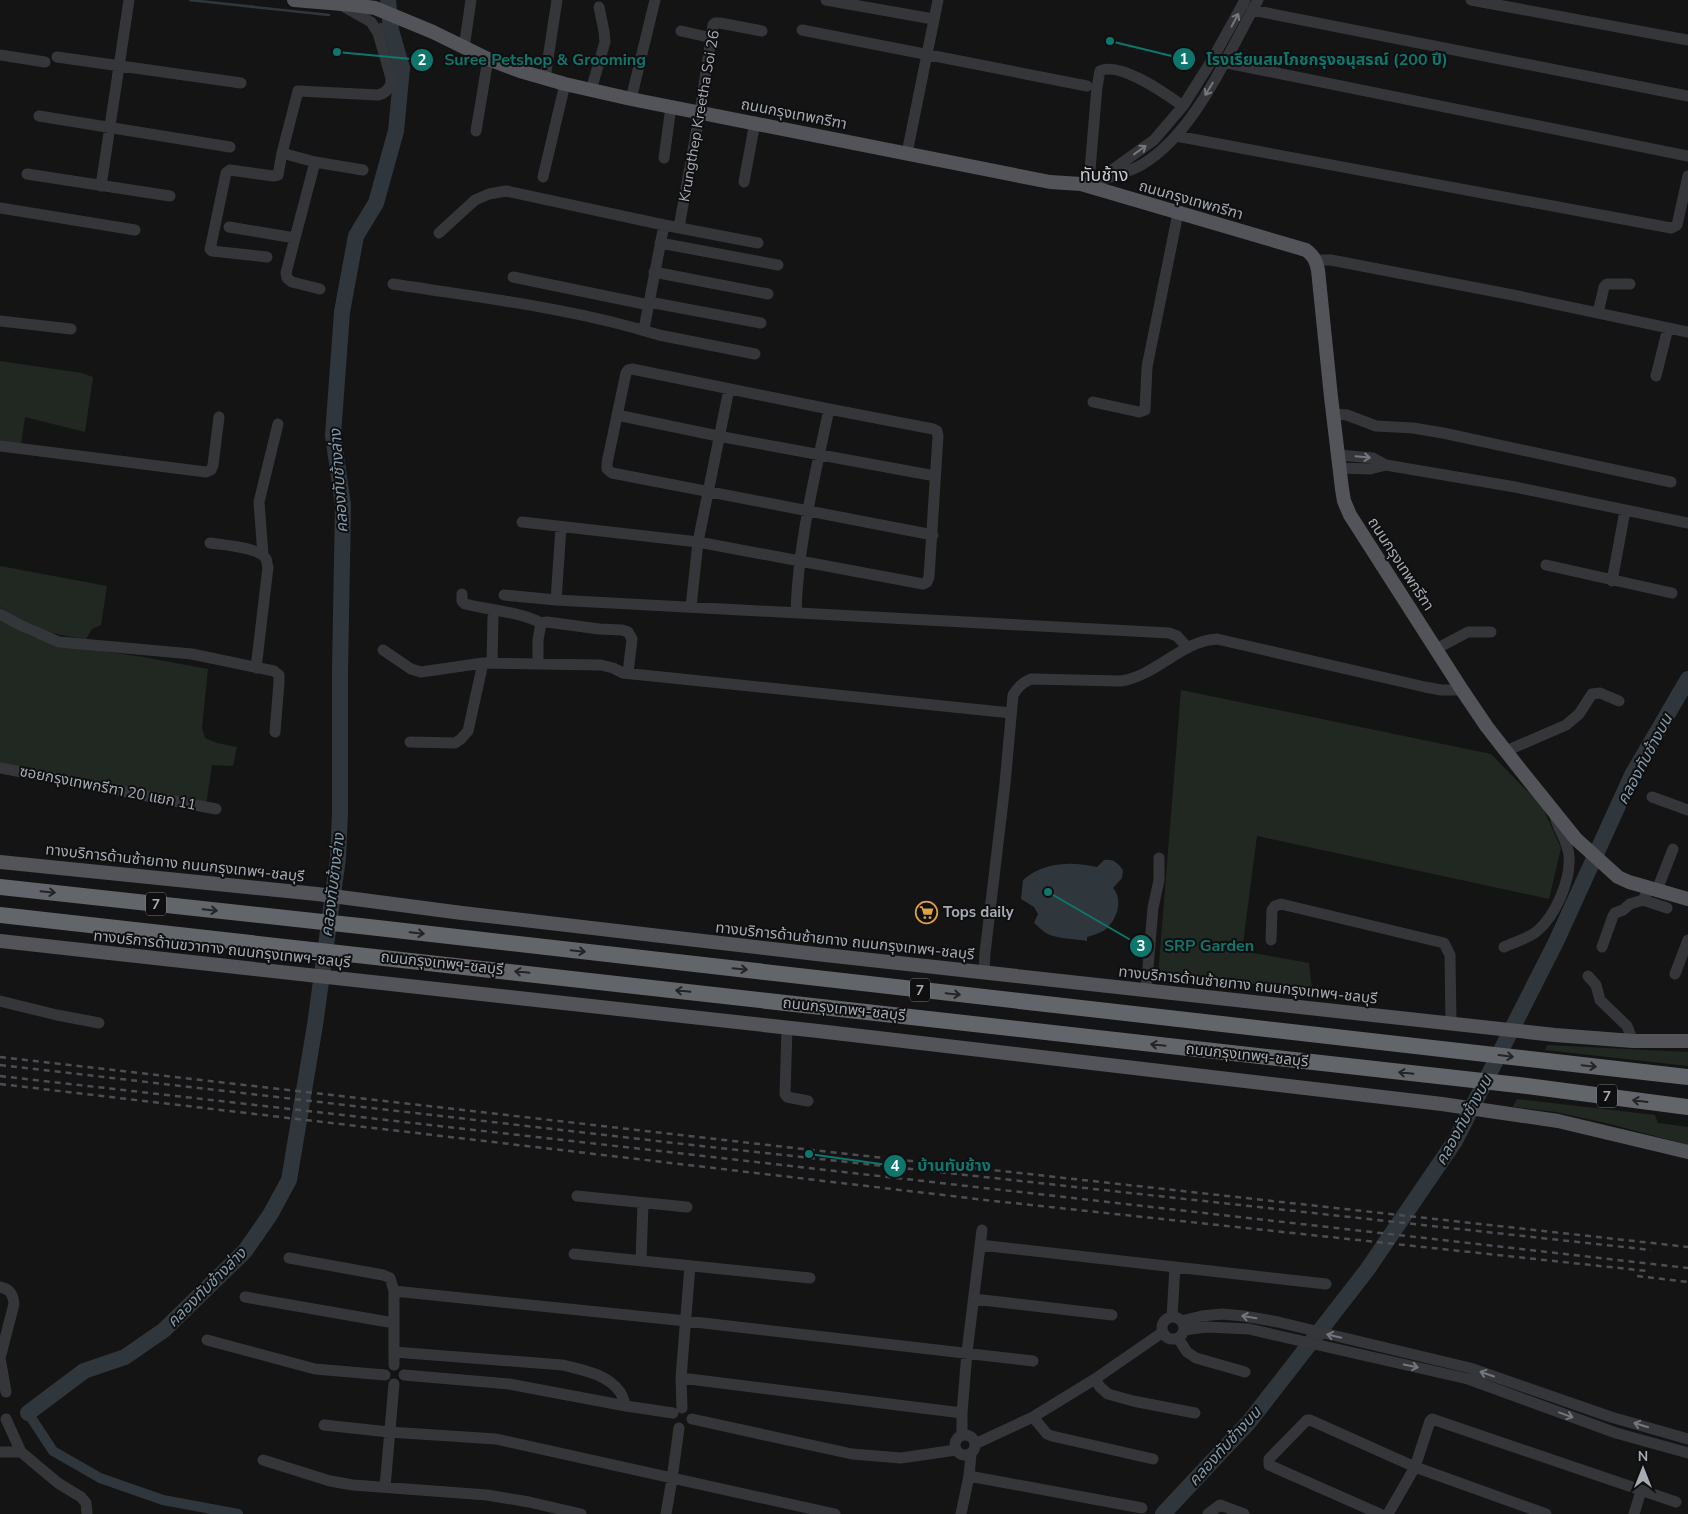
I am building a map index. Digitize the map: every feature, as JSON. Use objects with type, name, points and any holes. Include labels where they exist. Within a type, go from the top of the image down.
[{"type":"highway","name":"ถนนกรุงเทพฯ-ชลบุรี","points":[[0,887],[1688,1077]]},
{"type":"highway","name":"ถนนกรุงเทพฯ-ชลบุรี","points":[[0,915],[364,954],[1527,1086],[1688,1107]]},
{"type":"main road","name":"ถนนกรุงเทพกรีฑา","points":[[294,0],[375,8],[424,28],[488,59],[565,84],[631,99],[755,122],[1050,182],[1090,181],[1178,213],[1306,250],[1316,260],[1318,270],[1344,501],[1350,515],[1462,690],[1506,751],[1576,839],[1618,877],[1650,893],[1688,899]]},
{"type":"main road","name":"ทางบริการด้านซ้ายทาง ถนนกรุงเทพฯ-ชลบุรี","points":[[0,862],[317,894],[462,913],[1485,1028],[1633,1041],[1688,1041]]},
{"type":"main road","name":"ทางบริการด้านขวาทาง ถนนกรุงเทพฯ-ชลบุรี","points":[[0,941],[787,1028],[1442,1104],[1588,1127],[1688,1152]]},
{"type":"street","points":[[464,48],[471,0]]},
{"type":"street","points":[[545,78],[557,0]]},
{"type":"street","points":[[631,99],[655,0]]},
{"type":"street","points":[[826,0],[933,19]]},
{"type":"street","points":[[907,153],[938,0]]},
{"type":"street","points":[[1090,181],[1154,140],[1183,106],[1212,60],[1245,0]]},
{"type":"street","points":[[1471,0],[1688,40]]},
{"type":"street","points":[[101,186],[128,2]]},
{"type":"street","points":[[267,257],[212,250],[210,248],[226,173],[230,170],[273,176],[278,175],[298,91],[378,95],[384,93],[392,83],[378,33],[371,22],[339,4]]},
{"type":"street","points":[[1090,181],[1126,172],[1142,164],[1161,151],[1176,136],[1204,98],[1255,5],[1688,96]]},
{"type":"street","points":[[592,90],[605,42],[599,7]]},
{"type":"street","name":"Krungthep Kreetha Soi 26","points":[[679,227],[700,112],[713,25],[715,23],[762,31]]},
{"type":"street","points":[[802,30],[1087,86]]},
{"type":"street","points":[[681,31],[712,38]]},
{"type":"street","points":[[0,55],[46,62]]},
{"type":"street","points":[[57,57],[241,82]]},
{"type":"street","points":[[476,131],[488,59]]},
{"type":"street","points":[[1212,60],[1224,64],[1688,156]]},
{"type":"street","points":[[1090,181],[1097,87],[1100,71],[1106,69],[1116,70],[1146,82],[1183,106]]},
{"type":"street","points":[[543,177],[565,84]]},
{"type":"street","points":[[664,158],[671,107]]},
{"type":"street","points":[[39,116],[230,147]]},
{"type":"street","points":[[744,182],[755,122]]},
{"type":"street","points":[[1176,136],[1671,228],[1677,225],[1686,201],[1688,176]]},
{"type":"street","points":[[282,153],[315,162],[363,170]]},
{"type":"street","points":[[315,162],[286,273],[287,278],[292,282],[320,289]]},
{"type":"street","points":[[27,174],[170,196]]},
{"type":"street","points":[[439,233],[475,200],[489,194],[506,191],[758,243]]},
{"type":"street","points":[[0,208],[135,230]]},
{"type":"street","points":[[1093,402],[1139,412],[1145,410],[1147,366],[1178,213]]},
{"type":"street","points":[[644,329],[664,225]]},
{"type":"street","points":[[230,227],[295,238]]},
{"type":"street","points":[[660,243],[778,265]]},
{"type":"street","points":[[1316,260],[1331,260],[1688,332]]},
{"type":"street","points":[[654,272],[768,294]]},
{"type":"street","points":[[513,277],[649,304],[761,323]]},
{"type":"street","points":[[393,284],[532,306],[755,354]]},
{"type":"street","points":[[1598,313],[1604,288],[1607,284],[1630,284]]},
{"type":"street","points":[[0,321],[71,330]]},
{"type":"street","points":[[1656,376],[1668,328]]},
{"type":"street","points":[[522,522],[698,542],[922,584],[927,582],[930,577],[933,536],[938,436],[936,431],[628,370],[626,372],[607,463],[607,469],[612,473],[708,490],[933,536]]},
{"type":"street","points":[[691,607],[698,542],[728,389]]},
{"type":"street","points":[[796,612],[800,560],[808,510],[829,410]]},
{"type":"street","points":[[1333,414],[1347,415],[1376,426],[1413,428],[1443,433],[1671,482]]},
{"type":"street","points":[[617,415],[718,436],[935,476]]},
{"type":"street","points":[[0,446],[206,472],[211,470],[213,466],[219,417]]},
{"type":"street","points":[[256,668],[268,567],[263,555],[259,502],[278,424]]},
{"type":"street","points":[[1339,462],[1370,469],[1386,465],[1515,487],[1688,523]]},
{"type":"street","points":[[1612,580],[1625,511]]},
{"type":"street","points":[[556,600],[561,527]]},
{"type":"street","points":[[210,543],[248,549],[263,555]]},
{"type":"street","points":[[1546,565],[1672,593]]},
{"type":"street","points":[[462,594],[462,601],[465,604],[518,614],[533,618],[541,623],[547,622],[628,632],[632,639],[628,673]]},
{"type":"street","points":[[504,595],[556,600],[1169,633],[1177,636],[1188,648]]},
{"type":"street","points":[[0,614],[59,642],[192,654],[274,672],[279,675],[275,732]]},
{"type":"street","points":[[410,742],[456,743],[468,731],[488,663],[493,617]]},
{"type":"street","points":[[538,664],[538,640],[541,623]]},
{"type":"street","points":[[1436,649],[1468,632],[1490,632]]},
{"type":"street","points":[[984,972],[1013,695],[1018,687],[1031,679],[1121,681],[1132,679],[1188,648],[1209,640],[1218,639],[1425,687],[1441,690],[1462,690]]},
{"type":"street","points":[[383,650],[411,670],[421,672],[488,663],[601,666],[628,673],[1011,714]]},
{"type":"street","points":[[1506,751],[1566,725],[1579,714],[1592,694],[1600,693],[1619,702]]},
{"type":"street","name":"ซอยกรุงเทพกรีฑา 20 แยก 11","points":[[0,768],[216,809]]},
{"type":"street","points":[[1652,798],[1688,810]]},
{"type":"street","points":[[1504,947],[1536,932],[1548,919],[1564,887],[1568,874],[1569,855],[1567,846],[1556,824],[1554,812]]},
{"type":"street","points":[[1602,947],[1612,916],[1650,893],[1673,849]]},
{"type":"street","points":[[1146,991],[1153,908],[1159,880],[1159,858]]},
{"type":"street","points":[[1650,893],[1667,908]]},
{"type":"street","points":[[1271,940],[1272,910],[1274,906],[1281,904],[1444,943],[1450,955],[1450,1024]]},
{"type":"street","points":[[1676,974],[1688,940]]},
{"type":"street","points":[[1588,976],[1594,981],[1600,1000],[1627,1026],[1633,1041]]},
{"type":"street","points":[[0,1001],[99,1023]]},
{"type":"street","points":[[787,1028],[784,1091],[787,1097],[808,1101]]},
{"type":"street","points":[[577,1196],[687,1207]]},
{"type":"street","points":[[640,1261],[643,1202]]},
{"type":"street","points":[[962,1435],[962,1413],[982,1230]]},
{"type":"street","points":[[980,1244],[1326,1284]]},
{"type":"street","points":[[574,1254],[810,1278]]},
{"type":"street","points":[[288,1258],[383,1275],[390,1278],[394,1290],[394,1365]]},
{"type":"street","points":[[404,1375],[509,1384],[626,1406],[677,1410],[685,1408],[691,1412],[692,1420],[686,1428],[679,1428],[672,1420],[677,1410],[681,1378],[690,1266]]},
{"type":"street","points":[[1175,1267],[1179,1327],[1187,1352],[1196,1358],[1245,1372]]},
{"type":"street","points":[[0,1287],[7,1289],[13,1295],[14,1304],[0,1358],[6,1392]]},
{"type":"street","points":[[394,1290],[968,1352],[1033,1361]]},
{"type":"street","points":[[245,1296],[394,1323]]},
{"type":"street","points":[[974,1300],[1112,1315]]},
{"type":"street","points":[[1688,1439],[1611,1416],[1470,1368],[1446,1368],[1364,1356],[1249,1328],[1179,1327],[1166,1320],[1162,1326],[1163,1332],[1172,1339],[1179,1327],[1202,1316],[1222,1314],[1244,1316],[1297,1326],[1371,1345],[1446,1368],[1607,1430],[1688,1453]]},
{"type":"street","points":[[1276,1334],[1278,1322]]},
{"type":"street","points":[[961,1514],[969,1476],[973,1449],[973,1439],[968,1435],[962,1435],[957,1438],[956,1450],[959,1454],[965,1456],[973,1449],[1033,1417],[1095,1379],[1163,1332]]},
{"type":"street","points":[[207,1340],[315,1369],[385,1375]]},
{"type":"street","points":[[394,1352],[563,1365],[578,1368],[596,1374],[613,1384],[621,1393],[626,1406]]},
{"type":"street","points":[[394,1365],[401,1368],[404,1375],[401,1382],[394,1384],[388,1382],[385,1375],[388,1368],[394,1365]]},
{"type":"street","points":[[681,1378],[962,1413]]},
{"type":"street","points":[[1095,1379],[1108,1394],[1133,1401],[1195,1413]]},
{"type":"street","points":[[385,1487],[394,1384]]},
{"type":"street","points":[[1607,1430],[1611,1416]]},
{"type":"street","points":[[1033,1417],[1043,1430],[1052,1436],[1153,1458]]},
{"type":"street","points":[[1388,1514],[1415,1467],[1432,1418],[1676,1502]]},
{"type":"street","points":[[6,1420],[22,1452],[58,1483],[81,1496],[86,1503],[87,1514]]},
{"type":"street","points":[[692,1420],[852,1454],[901,1458],[956,1450]]},
{"type":"street","points":[[1380,1514],[1269,1465],[1269,1459],[1307,1420],[1310,1420],[1415,1467],[1546,1514]]},
{"type":"street","points":[[324,1425],[389,1432],[496,1439],[835,1514]]},
{"type":"street","points":[[666,1514],[679,1428]]},
{"type":"street","points":[[0,1452],[22,1452]]},
{"type":"street","points":[[262,1460],[330,1481],[353,1485],[487,1495],[581,1514]]},
{"type":"street","points":[[969,1476],[1142,1508]]},
{"type":"street","points":[[1634,1514],[1641,1490]]},
{"type":"street","points":[[1208,1514],[1220,1504],[1244,1514]]},
{"type":"shaded area","points":[[0,361],[82,373],[93,377],[85,432],[25,417],[21,445],[0,442]]},
{"type":"shaded area","points":[[0,566],[107,586],[101,625],[92,629],[86,639],[51,633],[21,620],[0,607]]},
{"type":"shaded area","points":[[0,618],[30,636],[57,645],[143,657],[208,669],[202,728],[205,738],[217,743],[237,747],[233,766],[212,765],[206,805],[0,765]]},
{"type":"shaded area","points":[[1181,690],[1491,754],[1542,806],[1561,848],[1549,899],[1257,836],[1242,951],[1309,963],[1312,989],[1158,976]]},
{"type":"shaded area","points":[[1104,860],[1115,862],[1123,870],[1122,878],[1113,888],[1118,898],[1118,909],[1114,920],[1106,929],[1087,937],[1087,941],[1050,935],[1034,923],[1038,914],[1034,907],[1021,899],[1023,880],[1049,866],[1078,864],[1097,867]]},
{"type":"shaded area","points":[[1547,1045],[1688,1052],[1688,1066],[1545,1050]]},
{"type":"shaded area","points":[[1517,1099],[1655,1115],[1658,1123],[1688,1127],[1688,1145],[1556,1112],[1513,1107]]},
{"type":"waterway","points":[[190,0],[329,15]]},
{"type":"waterway","name":"คลองทับช้างล่าง","points":[[28,1413],[84,1371],[125,1357],[164,1330],[245,1251],[270,1215],[289,1180],[315,1025],[338,858],[343,505],[333,435],[342,312],[356,236],[376,203],[396,131],[402,68],[391,30],[388,0]]},
{"type":"waterway","points":[[381,28],[391,30]]},
{"type":"waterway","name":"คลองทับช้างบน","points":[[1163,1514],[1249,1422],[1367,1270],[1455,1141],[1556,942],[1632,775],[1688,679]]},
{"type":"waterway","name":"คลองทับช้างล่าง","points":[[28,1413],[53,1451],[100,1478],[163,1500],[238,1514]]},
{"type":"railway","points":[[0,1057],[794,1148],[1688,1247]]},
{"type":"railway","points":[[0,1065],[674,1143],[1651,1250]]},
{"type":"railway","points":[[0,1076],[1688,1268]]},
{"type":"railway","points":[[0,1084],[994,1201],[1647,1271]]},
{"type":"railway","points":[[1637,1276],[1688,1282]]},
{"type":"place","name":"โรงเรียนสมโภชกรุงอนุสรณ์ (200 ปี)","points":[[1110,41]]},
{"type":"place","name":"Suree Petshop & Grooming","points":[[337,52]]},
{"type":"place","name":"SRP Garden","points":[[1048,892]]},
{"type":"place","name":"Tops daily","points":[[927,912]]},
{"type":"place","name":"บ้านทับช้าง","points":[[809,1154]]},
{"type":"district","name":"ทับช้าง","points":[[1104,175]]}]
